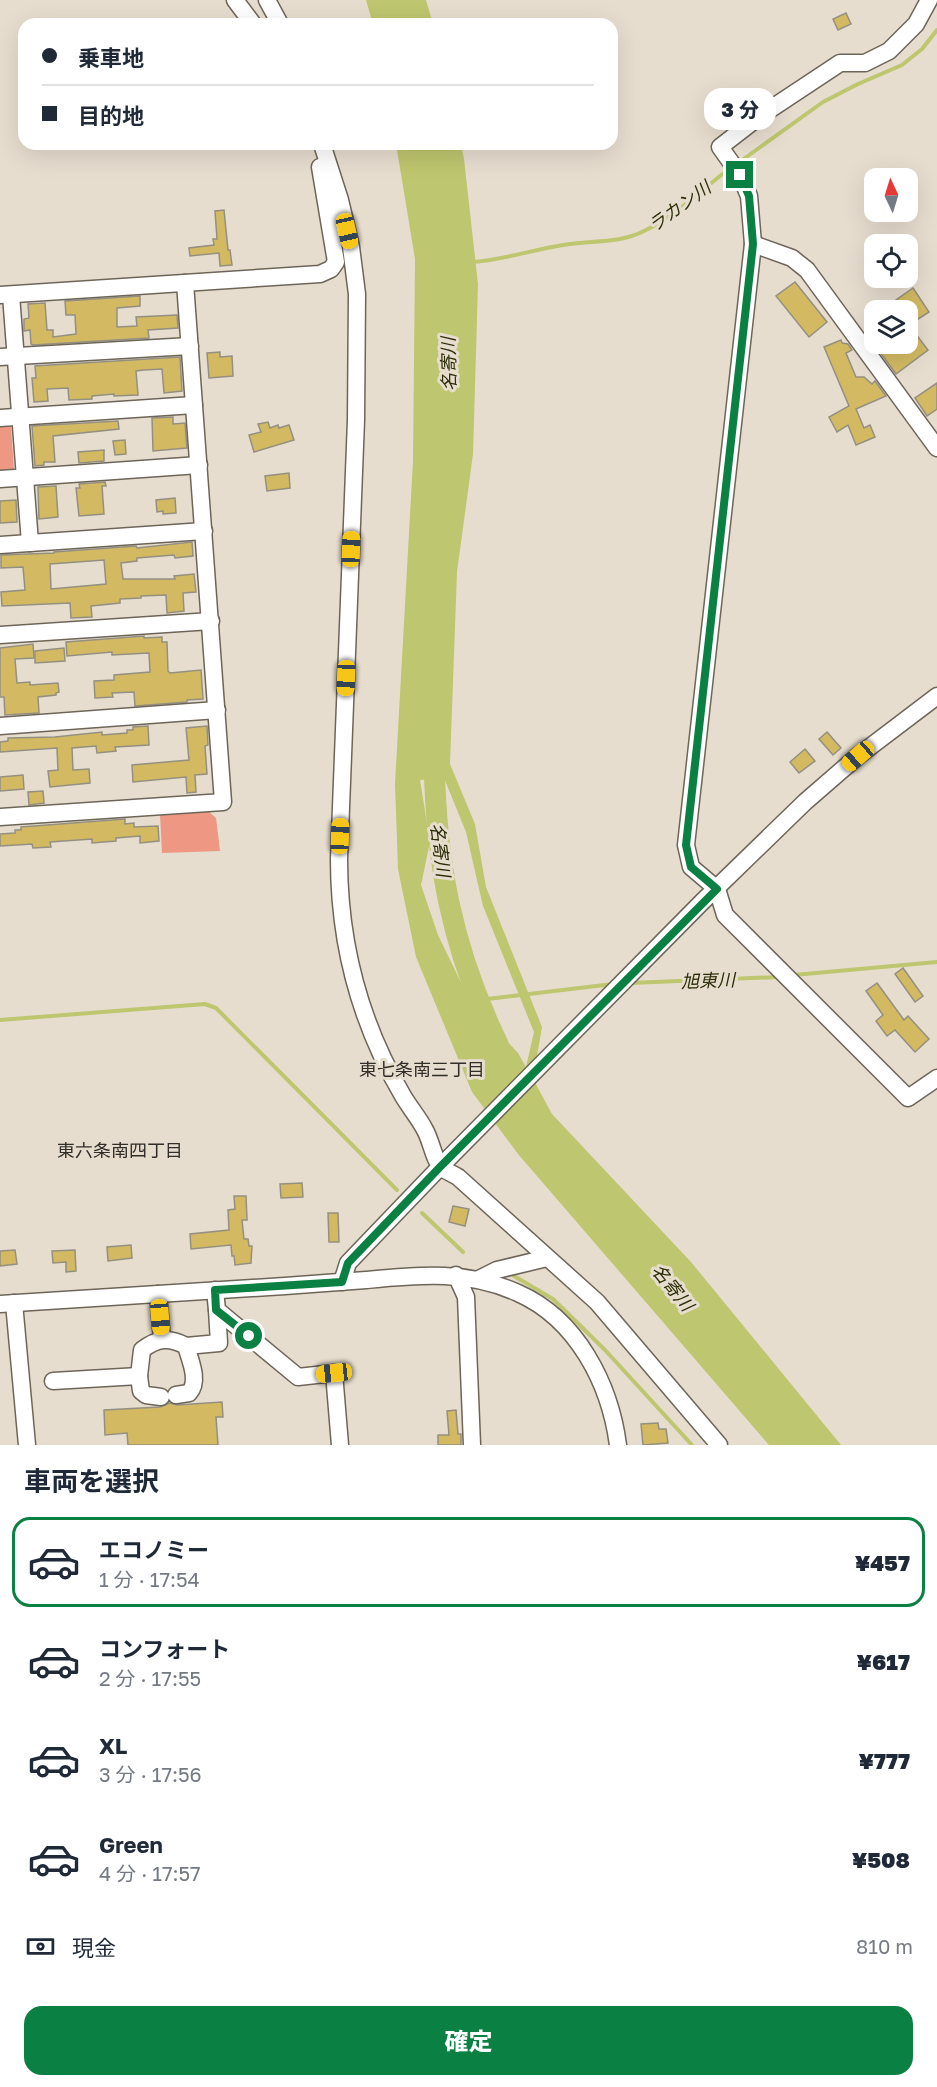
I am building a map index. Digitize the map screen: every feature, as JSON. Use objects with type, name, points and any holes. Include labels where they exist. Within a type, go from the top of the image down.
[{"type":"street","points":[[235,0],[248,18]]},
{"type":"street","points":[[267,0],[277,18]]},
{"type":"street","points":[[929,0],[916,24],[889,51],[865,63],[840,63],[760,116],[720,147],[740,175],[749,196],[753,244],[686,845],[691,867],[717,889],[725,915],[908,1098],[937,1078]]},
{"type":"street","points":[[30,543],[20,416],[8,357],[6,295],[320,274],[331,269],[336,262],[318,154],[320,150]]},
{"type":"street","points":[[324,150],[340,200],[351,247],[357,294],[356,420],[339,897],[345,944],[354,982],[372,1035],[402,1095],[426,1131],[440,1167],[458,1177],[597,1302],[719,1445]]},
{"type":"street","points":[[753,244],[792,258],[807,270],[937,448]]},
{"type":"street","points":[[0,817],[223,802],[185,283]]},
{"type":"street","points":[[8,357],[190,346]]},
{"type":"street","points":[[0,418],[194,405]]},
{"type":"street","points":[[0,479],[199,465]]},
{"type":"street","points":[[0,545],[204,531]]},
{"type":"street","points":[[0,635],[211,621]]},
{"type":"street","points":[[342,1282],[348,1263],[702,902],[814,794],[858,756],[937,696]]},
{"type":"street","points":[[0,726],[217,710]]},
{"type":"street","points":[[479,1279],[497,1270],[547,1258]]},
{"type":"street","points":[[27,1445],[7,1304],[419,1275],[456,1275],[479,1279],[519,1293],[546,1310],[575,1339],[586,1352],[610,1402],[618,1445]]},
{"type":"street","points":[[456,1275],[466,1297],[472,1445]]},
{"type":"street","points":[[186,1346],[195,1381],[194,1388],[189,1393],[169,1396],[146,1395],[141,1391],[139,1376],[142,1350],[152,1342],[162,1339],[177,1341],[186,1346],[219,1343],[215,1290]]},
{"type":"street","points":[[158,1294],[162,1339]]},
{"type":"street","points":[[216,1310],[298,1377],[334,1373],[340,1445]]},
{"type":"street","points":[[53,1381],[139,1376]]},
{"type":"shaded area","points":[[11,426],[14,471],[0,472],[0,427]]},
{"type":"shaded area","points":[[208,811],[216,818],[220,851],[162,853],[160,814]]},
{"type":"water","points":[[366,0],[426,0],[431,18],[371,18]]},
{"type":"water","points":[[397,150],[462,150],[478,284],[473,454],[457,572],[450,764],[475,824],[486,887],[542,1027],[533,1079],[552,1114],[691,1262],[841,1445],[769,1445],[518,1154],[472,1092],[416,957],[398,869],[395,784],[413,461],[415,259]],"holes":[[[444,778],[466,832],[483,906],[534,1032],[526,1067],[518,1053],[470,1001],[438,935],[421,885],[430,842],[420,780]]]},
{"type":"building","points":[[846,13],[851,24],[838,30],[833,19]]},
{"type":"building","points":[[224,210],[232,265],[220,266],[219,253],[190,256],[189,248],[214,245],[213,239],[217,239],[215,211]]},
{"type":"building","points":[[795,282],[827,322],[809,337],[776,296]]},
{"type":"building","points":[[913,288],[929,312],[918,319],[918,300],[896,300]]},
{"type":"building","points":[[140,296],[140,306],[117,308],[117,327],[137,326],[136,317],[177,315],[178,328],[148,330],[149,338],[33,345],[30,330],[24,331],[24,319],[29,318],[28,304],[45,303],[47,330],[53,330],[53,337],[76,334],[75,315],[66,315],[65,301]]},
{"type":"building","points":[[918,337],[928,350],[896,374],[881,354],[918,354]]},
{"type":"building","points":[[841,340],[852,350],[846,353],[856,377],[864,377],[872,384],[875,381],[886,396],[856,409],[864,428],[870,425],[875,437],[856,445],[848,425],[837,432],[829,417],[849,406],[824,347]]},
{"type":"building","points":[[220,352],[220,357],[232,356],[233,376],[209,378],[207,353]]},
{"type":"building","points":[[180,357],[182,391],[164,393],[162,369],[144,370],[136,371],[138,395],[114,396],[114,394],[92,396],[92,399],[69,400],[68,388],[47,389],[48,401],[34,402],[32,378],[36,378],[35,366]]},
{"type":"building","points":[[937,383],[937,409],[927,416],[915,398]]},
{"type":"building","points":[[173,417],[173,424],[185,423],[187,448],[153,451],[152,418]]},
{"type":"building","points":[[118,421],[119,429],[53,436],[55,462],[44,462],[44,465],[35,466],[32,426]]},
{"type":"building","points":[[268,422],[270,428],[289,425],[294,440],[254,452],[249,435],[261,432],[258,424]]},
{"type":"building","points":[[125,440],[126,454],[115,455],[113,441]]},
{"type":"building","points":[[104,450],[104,461],[79,463],[78,452]]},
{"type":"building","points":[[289,473],[290,488],[267,491],[265,476]]},
{"type":"building","points":[[105,482],[106,486],[102,486],[104,514],[79,516],[76,488],[80,488],[79,484]]},
{"type":"building","points":[[56,486],[58,517],[39,519],[38,487]]},
{"type":"building","points":[[175,498],[176,513],[157,512],[156,500]]},
{"type":"building","points":[[16,500],[17,522],[0,523],[0,501]]},
{"type":"building","points":[[192,542],[193,556],[137,558],[137,561],[121,563],[123,579],[175,579],[174,576],[194,574],[196,592],[183,593],[184,611],[167,613],[166,595],[120,599],[120,603],[91,606],[92,617],[71,618],[70,603],[2,606],[1,592],[25,590],[23,567],[1,568],[1,555],[136,546],[137,548]],"holes":[[[104,560],[106,584],[51,589],[50,564]]]},
{"type":"building","points":[[144,636],[144,638],[162,637],[162,642],[167,642],[170,673],[201,670],[203,699],[135,706],[134,692],[112,693],[113,697],[95,698],[94,681],[114,680],[114,675],[150,672],[149,653],[112,655],[112,652],[67,656],[66,642]]},
{"type":"building","points":[[33,644],[34,658],[15,659],[17,683],[30,682],[30,685],[58,683],[59,692],[56,695],[38,697],[39,713],[5,715],[4,697],[0,697],[0,648]]},
{"type":"building","points":[[64,648],[65,661],[35,663],[35,651]]},
{"type":"building","points":[[148,726],[149,745],[115,747],[116,751],[97,753],[96,746],[72,748],[73,770],[89,769],[90,783],[50,787],[48,771],[58,770],[57,748],[0,752],[0,742],[8,741],[8,738],[55,737],[102,732],[102,735],[127,733],[127,730],[133,730],[133,727]]},
{"type":"building","points":[[207,726],[208,745],[205,746],[207,774],[195,775],[196,792],[187,793],[186,777],[133,782],[132,765],[189,760],[186,728]]},
{"type":"building","points":[[827,732],[841,748],[833,755],[819,739]]},
{"type":"building","points":[[805,749],[815,761],[799,773],[790,762]]},
{"type":"building","points":[[23,775],[24,789],[0,791],[0,777]]},
{"type":"building","points":[[43,791],[44,803],[29,805],[28,792]]},
{"type":"building","points":[[125,819],[125,824],[134,823],[134,827],[158,826],[159,841],[140,843],[140,836],[92,843],[92,839],[50,842],[51,847],[33,848],[32,844],[0,846],[0,834],[15,833],[15,830],[21,830],[21,827]]},
{"type":"building","points":[[903,968],[923,996],[915,1002],[895,974]]},
{"type":"building","points":[[877,983],[904,1020],[908,1016],[929,1039],[915,1052],[895,1030],[887,1036],[876,1021],[883,1015],[866,991]]},
{"type":"building","points":[[302,1183],[303,1197],[281,1198],[280,1184]]},
{"type":"building","points":[[234,1196],[246,1196],[247,1220],[242,1220],[244,1239],[248,1239],[249,1246],[252,1246],[251,1263],[235,1265],[231,1245],[191,1249],[190,1234],[229,1230],[228,1210],[235,1209]]},
{"type":"building","points":[[453,1206],[469,1209],[465,1226],[449,1222]]},
{"type":"building","points":[[328,1213],[338,1213],[339,1242],[329,1242]]},
{"type":"building","points":[[131,1245],[132,1258],[108,1261],[107,1247]]},
{"type":"building","points":[[15,1250],[17,1264],[0,1266],[0,1251]]},
{"type":"building","points":[[75,1250],[76,1271],[66,1272],[66,1262],[53,1263],[52,1251]]},
{"type":"building","points":[[222,1402],[223,1417],[216,1417],[218,1445],[128,1445],[127,1433],[105,1435],[104,1410],[160,1407],[170,1403],[177,1405]]},
{"type":"building","points":[[456,1410],[461,1445],[438,1445],[438,1435],[449,1435],[447,1411]]},
{"type":"building","points":[[658,1423],[659,1429],[666,1429],[668,1443],[643,1445],[641,1424]]},
{"type":"waterway","name":"ラカン川","points":[[738,163],[823,102],[902,65],[922,49],[937,30]]},
{"type":"waterway","name":"ラカン川","points":[[472,262],[573,243],[614,240],[634,235],[667,218],[729,169]]},
{"type":"waterway","name":"名寄川","points":[[434,752],[438,829],[449,902],[468,972],[498,1044]]},
{"type":"waterway","name":"旭東川","points":[[794,975],[937,962]]},
{"type":"waterway","name":"旭東川","points":[[630,983],[778,977]]},
{"type":"waterway","name":"旭東川","points":[[479,1000],[613,984]]},
{"type":"waterway","points":[[0,1020],[205,1004],[216,1008],[397,1190]]},
{"type":"waterway","points":[[422,1213],[463,1252]]},
{"type":"waterway","points":[[514,1276],[553,1299],[605,1350],[692,1445]]},
{"type":"district","name":"東七条南三丁目","points":[[422,1069]]},
{"type":"district","name":"東六条南四丁目","points":[[120,1150]]},
{"type":"route","points":[[249,1336],[216,1310],[215,1290],[342,1282],[348,1263],[440,1167],[717,889],[691,867],[686,845],[753,244],[749,196],[740,175]]}]
